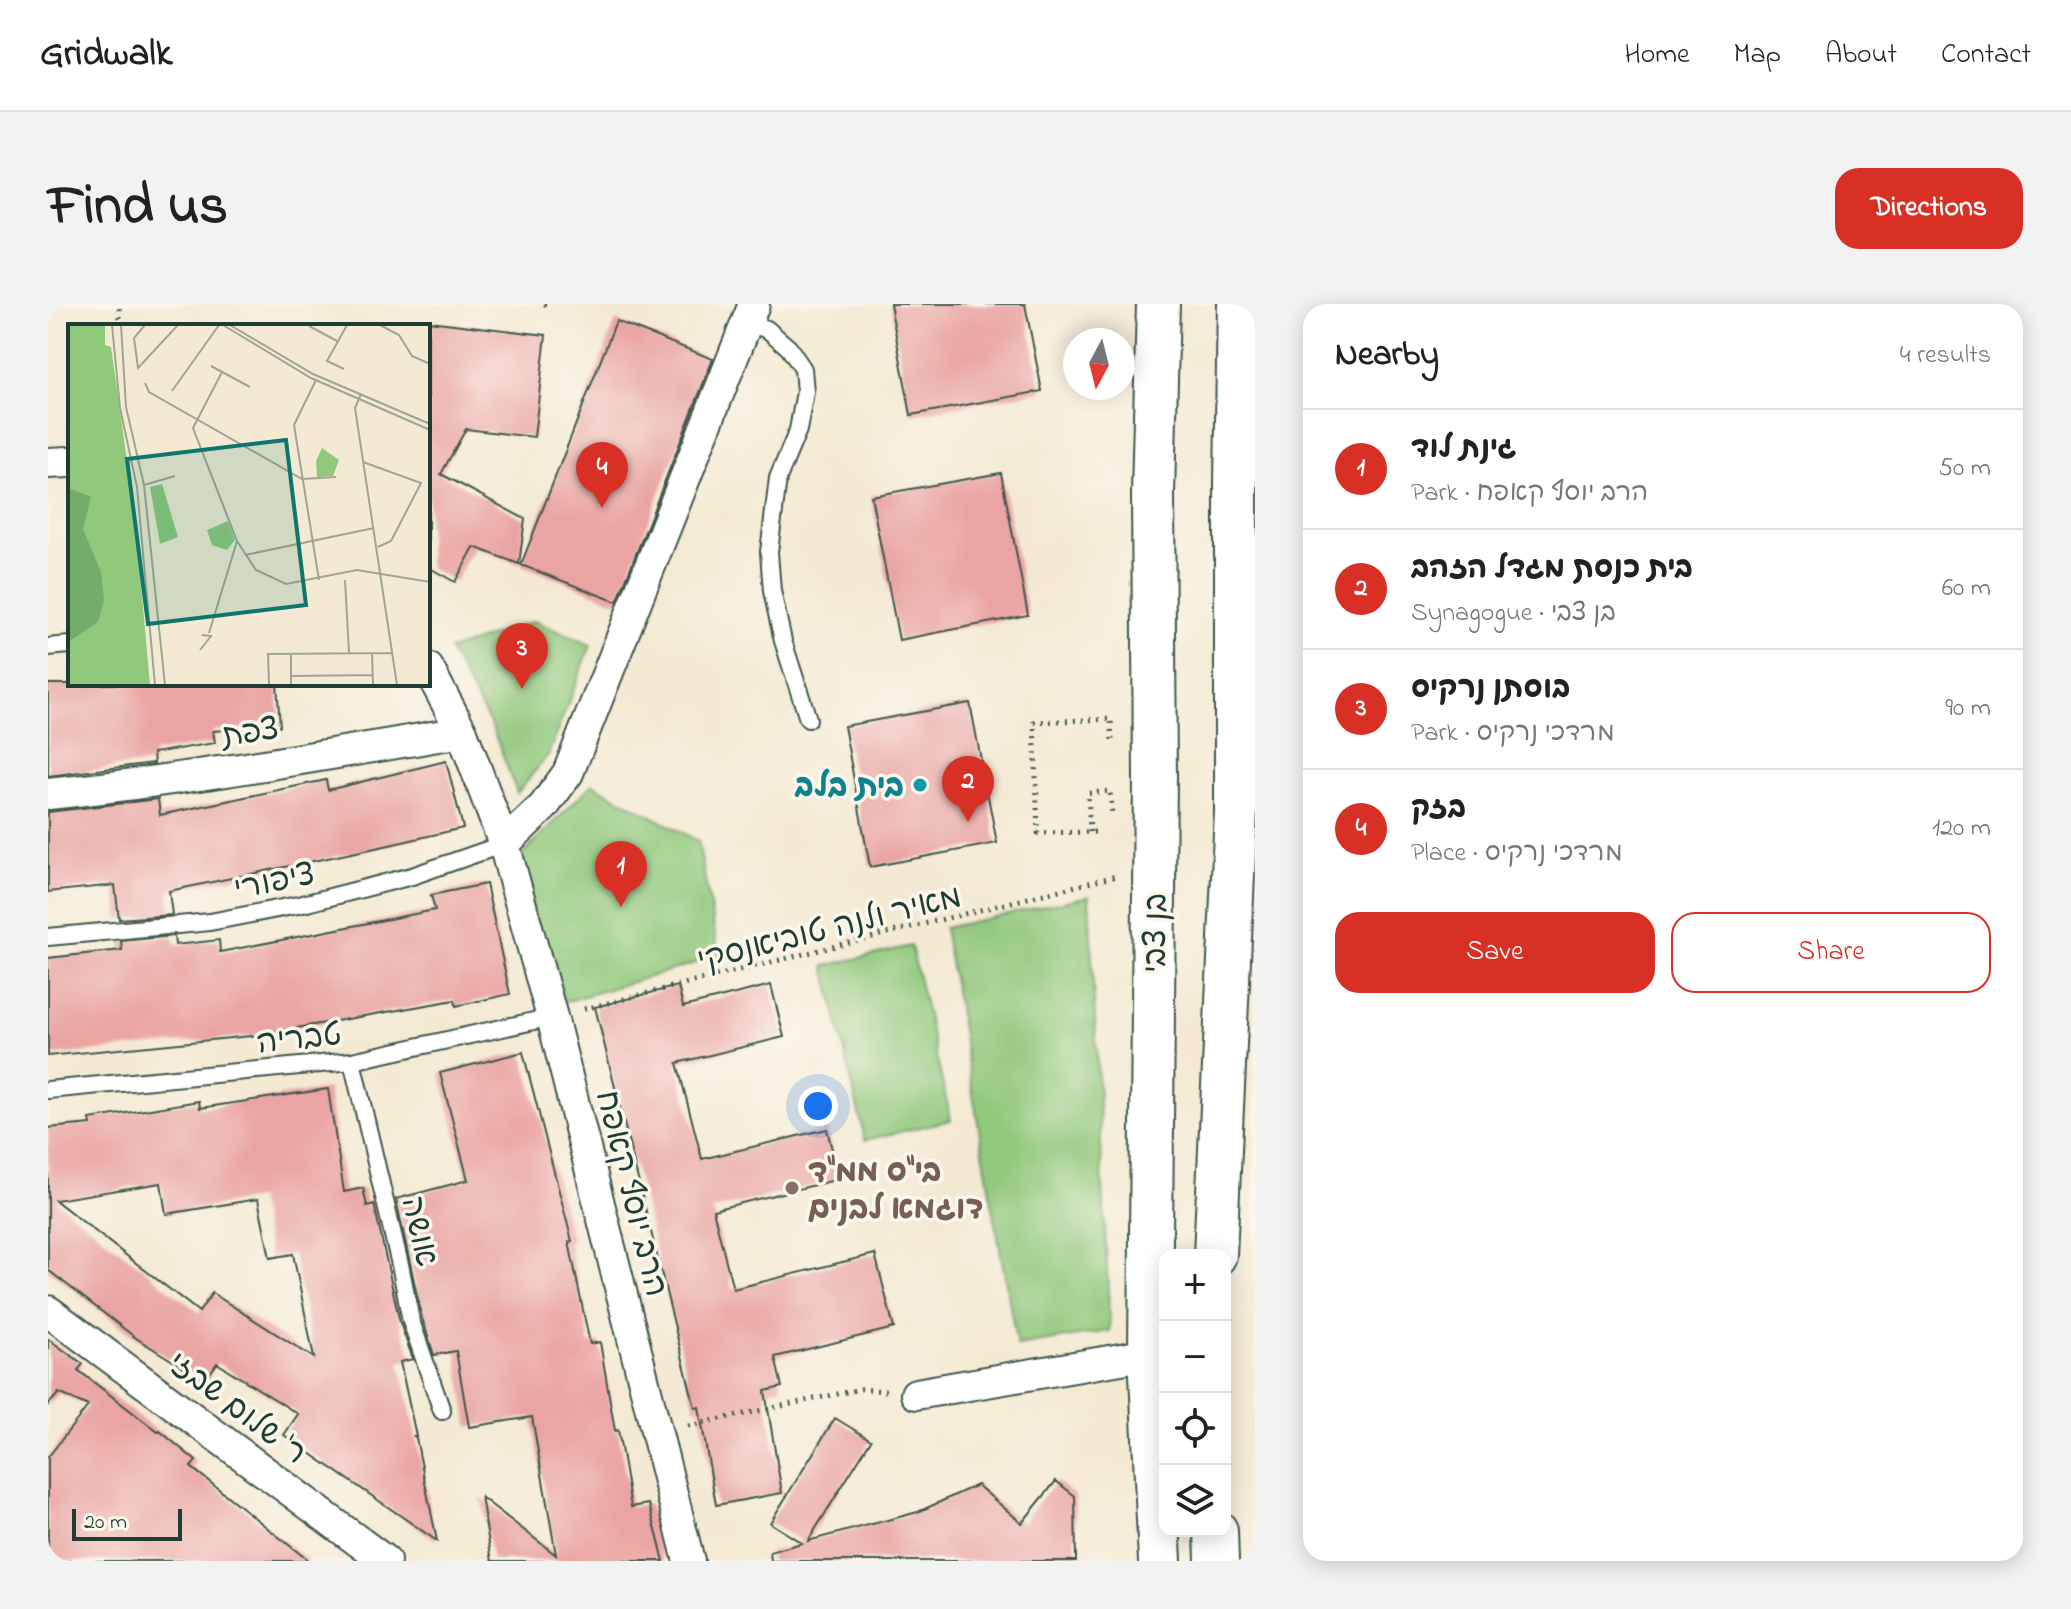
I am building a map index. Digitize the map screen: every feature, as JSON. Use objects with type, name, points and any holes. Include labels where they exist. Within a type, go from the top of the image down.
[{"type":"main road","name":"בן צבי","points":[[1158,304],[1153,494],[1155,777],[1150,1354],[1160,1561]]},
{"type":"main road","points":[[1215,1249],[1236,812],[1239,304]]},
{"type":"main road","points":[[1216,1537],[1217,1561]]},
{"type":"street","points":[[504,844],[544,806],[568,773],[750,314]]},
{"type":"street","points":[[48,463],[68,462]]},
{"type":"street","name":"הרב יוסף קאפח","points":[[430,672],[462,732],[504,844],[552,1019],[689,1561]]},
{"type":"street","name":"צפת","points":[[48,794],[198,776],[462,732]]},
{"type":"street","name":"ר' שלום שבזי","points":[[48,1311],[385,1561]]},
{"type":"street","points":[[916,1394],[1150,1354]]},
{"type":"lane","points":[[750,314],[789,348],[803,369],[805,392],[798,430],[778,478],[769,552],[772,591],[783,641],[808,719]]},
{"type":"lane","points":[[48,647],[68,645]]},
{"type":"lane","name":"ציפורי","points":[[48,937],[210,922],[303,904],[412,876],[504,844]]},
{"type":"lane","name":"טבריה","points":[[48,1090],[352,1061],[552,1019]]},
{"type":"lane","name":"אושה","points":[[352,1061],[411,1321],[442,1411]]},
{"type":"path","points":[[119,324],[120,304]]},
{"type":"path","points":[[1112,751],[1111,719],[1034,722],[1038,833],[1093,832],[1088,793],[1110,791],[1113,816],[1113,782]]},
{"type":"path","points":[[552,1019],[1116,876],[1116,860]]},
{"type":"path","name":"מאיר ולנה טוביאנסקי","points":[[552,1019],[1117,879]]},
{"type":"path","points":[[656,1432],[861,1389],[916,1394]]},
{"type":"green space","points":[[534,621],[591,645],[548,755],[517,793],[492,727],[449,650]]},
{"type":"green space","points":[[592,784],[698,841],[719,956],[558,1004],[520,857]]},
{"type":"green space","points":[[1089,896],[1110,1331],[1017,1346],[944,928]]},
{"type":"green space","points":[[911,946],[951,1120],[865,1140],[825,966]]},
{"type":"building","points":[[890,304],[1025,304],[1042,391],[911,415]]},
{"type":"building","points":[[428,321],[546,335],[534,437],[466,429],[441,474],[525,519],[519,564],[474,547],[455,582],[430,568]]},
{"type":"building","points":[[616,321],[713,359],[617,602],[521,565]]},
{"type":"building","points":[[1001,473],[1028,615],[899,640],[871,496]]},
{"type":"building","points":[[48,684],[277,686],[280,726],[213,731],[215,743],[153,753],[154,763],[48,776]]},
{"type":"building","name":"בית בלב","points":[[970,703],[997,843],[870,867],[844,726]]},
{"type":"building","points":[[446,761],[463,828],[169,891],[172,915],[119,919],[115,885],[48,892],[48,812],[158,799],[160,815],[326,780],[328,790]]},
{"type":"building","points":[[486,884],[510,994],[456,1006],[455,1000],[251,1036],[48,1056],[48,958],[122,950],[121,941],[174,936],[175,945],[219,940],[220,952],[435,910],[431,895]]},
{"type":"building","points":[[771,985],[784,1037],[677,1063],[702,1159],[827,1129],[839,1179],[713,1210],[733,1289],[875,1254],[894,1328],[775,1357],[782,1387],[765,1391],[782,1493],[716,1505],[699,1407],[695,1408],[595,1007],[678,986],[683,1007]]},
{"type":"building","points":[[523,1052],[572,1241],[569,1242],[590,1344],[600,1342],[631,1507],[649,1504],[664,1561],[492,1561],[481,1497],[556,1555],[532,1417],[469,1427],[456,1351],[434,1355],[422,1318],[396,1199],[468,1180],[440,1073]]},
{"type":"building","points":[[328,1089],[344,1192],[363,1188],[367,1206],[374,1204],[400,1323],[413,1359],[400,1362],[437,1541],[284,1435],[298,1414],[217,1363],[205,1381],[136,1338],[48,1270],[48,1128],[91,1124],[90,1119],[199,1101],[200,1108]],"holes":[[[161,1183],[166,1214],[258,1199],[270,1258],[293,1254],[314,1358],[212,1293],[199,1312],[55,1200]]]},
{"type":"building","points":[[48,1339],[83,1364],[78,1370],[196,1461],[191,1467],[309,1561],[48,1561],[48,1457],[88,1406],[59,1393],[48,1405]]},
{"type":"building","points":[[835,1418],[871,1440],[808,1541],[918,1512],[977,1485],[1022,1523],[1056,1481],[1075,1496],[1076,1561],[771,1561],[770,1552],[802,1543],[770,1523]]},
{"type":"place","name":"בזק","points":[[602,508]]},
{"type":"place","name":"בוסתן נרקיס","points":[[522,689]]},
{"type":"place","name":"בית בלב","points":[[920,785]]},
{"type":"place","name":"בית כנסת מגדל הזהב","points":[[968,822]]},
{"type":"place","name":"גינת לוד","points":[[621,907]]},
{"type":"place","name":"בי\"ס ממ\"ד דוגמא לבנים","points":[[792,1188]]}]
